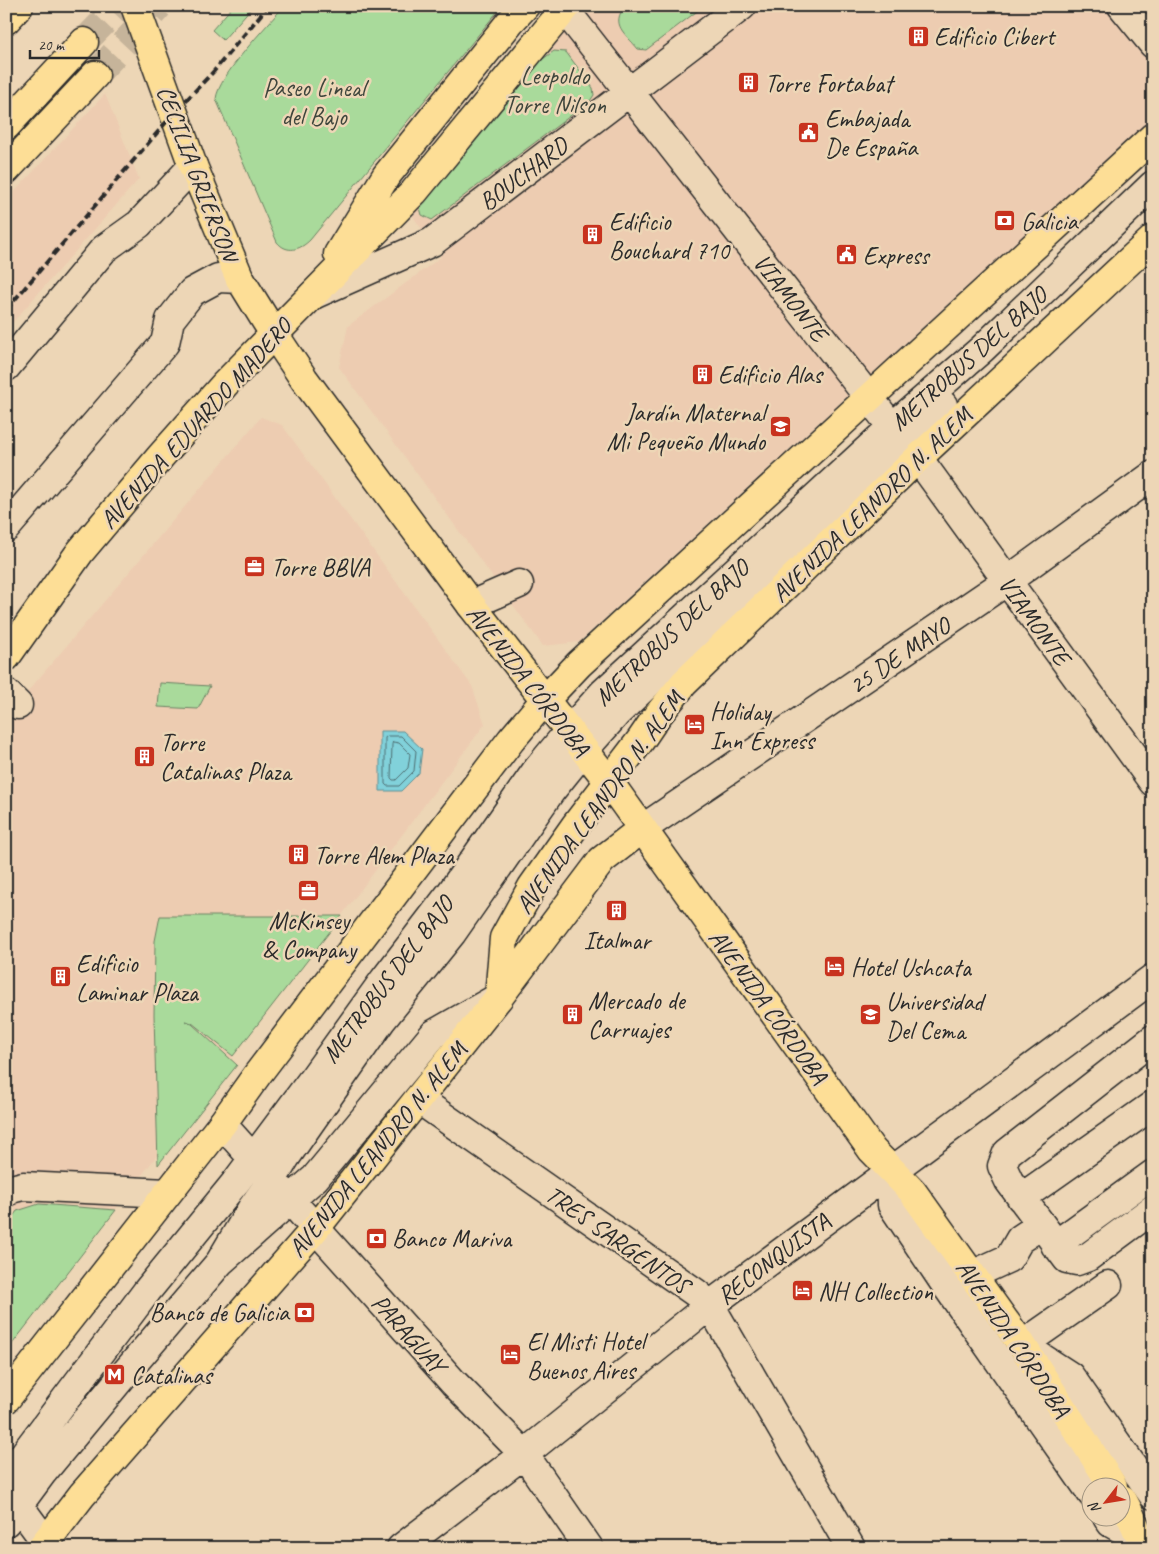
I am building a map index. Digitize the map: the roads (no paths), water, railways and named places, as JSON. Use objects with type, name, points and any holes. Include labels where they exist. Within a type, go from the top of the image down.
[{"type":"main road","points":[[6,20],[19,6]]},
{"type":"main road","name":"CECILIA GRIERSON","points":[[135,6],[193,166],[240,279],[274,334]]},
{"type":"main road","name":"AVENIDA EDUARDO MADERO","points":[[312,295],[386,176],[504,29],[525,6]]},
{"type":"main road","name":"AVENIDA EDUARDO MADERO","points":[[6,656],[80,552],[161,456],[225,384],[414,192],[564,7]]},
{"type":"main road","points":[[6,126],[84,42]]},
{"type":"main road","points":[[6,170],[95,75]]},
{"type":"main road","points":[[6,1399],[222,1124],[257,1074],[544,701],[586,657],[1153,137]]},
{"type":"main road","name":"AVENIDA LEANDRO N. ALEM","points":[[45,1546],[82,1495],[315,1229],[499,996],[504,938],[532,888],[575,826],[684,683],[905,442],[1153,239]]},
{"type":"main road","name":"AVENIDA CÓRDOBA","points":[[274,334],[304,379],[471,605],[609,782],[872,1150],[912,1190],[1022,1345],[1107,1476]]},
{"type":"main road","name":"AVENIDA EDUARDO MADERO","points":[[6,625],[80,552]]},
{"type":"main road","points":[[499,996],[602,860],[642,829]]},
{"type":"main road","points":[[1132,1517],[1143,1541]]},
{"type":"street","name":"BOUCHARD","points":[[312,295],[432,242],[742,6]]},
{"type":"street","points":[[1122,6],[1153,44]]},
{"type":"street","name":"VIAMONTE","points":[[564,7],[905,442],[1153,782]]},
{"type":"street","points":[[6,367],[104,249],[139,224],[193,166]]},
{"type":"street","name":"METROBUS DEL BAJO","points":[[905,442],[982,349],[1153,186]]},
{"type":"street","name":"METROBUS DEL BAJO","points":[[281,1190],[286,1157],[382,1021],[452,933],[551,791],[576,740],[603,693],[905,442],[1153,206]]},
{"type":"street","points":[[6,528],[165,343],[170,320],[192,292],[218,278],[240,279]]},
{"type":"street","name":"25 DE MAYO","points":[[642,829],[1007,581],[1153,475]]},
{"type":"street","points":[[471,605],[519,584]]},
{"type":"street","name":"METROBUS DEL BAJO","points":[[6,1478],[147,1291],[235,1183],[252,1158],[316,1076],[384,980],[450,894],[536,771],[576,740]]},
{"type":"street","name":"RECONQUISTA","points":[[401,1548],[524,1454],[710,1305],[1153,978]]},
{"type":"street","name":"METROBUS DEL BAJO","points":[[10,1506],[61,1450],[281,1190],[315,1178],[434,1034],[499,996]]},
{"type":"street","points":[[1153,1039],[1007,1154],[1002,1166],[1008,1181],[1067,1259],[1078,1261],[1088,1257],[1153,1209]]},
{"type":"street","name":"TRES SARGENTOS","points":[[418,1099],[696,1293],[710,1305],[851,1548]]},
{"type":"street","points":[[1021,1198],[1153,1105]]},
{"type":"street","name":"PARAGUAY","points":[[222,1124],[452,1382],[524,1454],[589,1548]]},
{"type":"street","name":"AVENIDA CÓRDOBA","points":[[891,1170],[892,1205],[1082,1480]]},
{"type":"street","points":[[972,1275],[1009,1258],[1020,1239],[1048,1235],[1153,1174]]},
{"type":"street","points":[[6,1193],[11,1189],[23,1186],[167,1193]]},
{"type":"street","points":[[1108,1285],[1022,1345],[1070,1376],[1153,1495]]},
{"type":"street","points":[[10,1506],[45,1546]]},
{"type":"street","points":[[1116,1526],[1143,1541]]},
{"type":"water","points":[[380,731],[403,731],[422,749],[419,773],[401,791],[380,791]]},
{"type":"tunnel","points":[[84,42],[119,6]]},
{"type":"tunnel","points":[[95,75],[159,6]]},
{"type":"railway","points":[[6,310],[174,113],[214,71],[268,6]]},
{"type":"place","name":"Edificio Cibert","points":[[918,36]]},
{"type":"place","name":"Torre Fortabat","points":[[749,83]]},
{"type":"place","name":"Embajada De España","points":[[809,132]]},
{"type":"place","name":"Galicia","points":[[1005,221]]},
{"type":"place","name":"Edificio Bouchard 710","points":[[593,235]]},
{"type":"place","name":"Express","points":[[847,255]]},
{"type":"place","name":"Edificio Alas","points":[[702,374]]},
{"type":"place","name":"Jardín Maternal Mi Pequeño Mundo","points":[[781,426]]},
{"type":"place","name":"Torre BBVA","points":[[255,567]]},
{"type":"place","name":"Holiday Inn Express","points":[[694,725]]},
{"type":"place","name":"Torre Catalinas Plaza","points":[[144,756]]},
{"type":"place","name":"Torre Alem Plaza","points":[[298,855]]},
{"type":"place","name":"McKinsey & Company","points":[[309,891]]},
{"type":"place","name":"Italmar","points":[[617,911]]},
{"type":"place","name":"Hotel Ushcata","points":[[835,967]]},
{"type":"place","name":"Edificio Laminar Plaza","points":[[60,977]]},
{"type":"place","name":"Mercado de Carruajes","points":[[572,1014]]},
{"type":"place","name":"Universidad Del Cema","points":[[870,1015]]},
{"type":"place","name":"Banco Mariva","points":[[376,1238]]},
{"type":"place","name":"NH Collection","points":[[802,1291]]},
{"type":"place","name":"Banco de Galicia","points":[[305,1312]]},
{"type":"place","name":"El Misti Hotel Buenos Aires","points":[[511,1355]]},
{"type":"place","name":"Catalinas","points":[[115,1375]]},
{"type":"park label","name":"Leopoldo Torre Nilson","points":[[555,90]]},
{"type":"park label","name":"Paseo Lineal del Bajo","points":[[314,102]]}]
